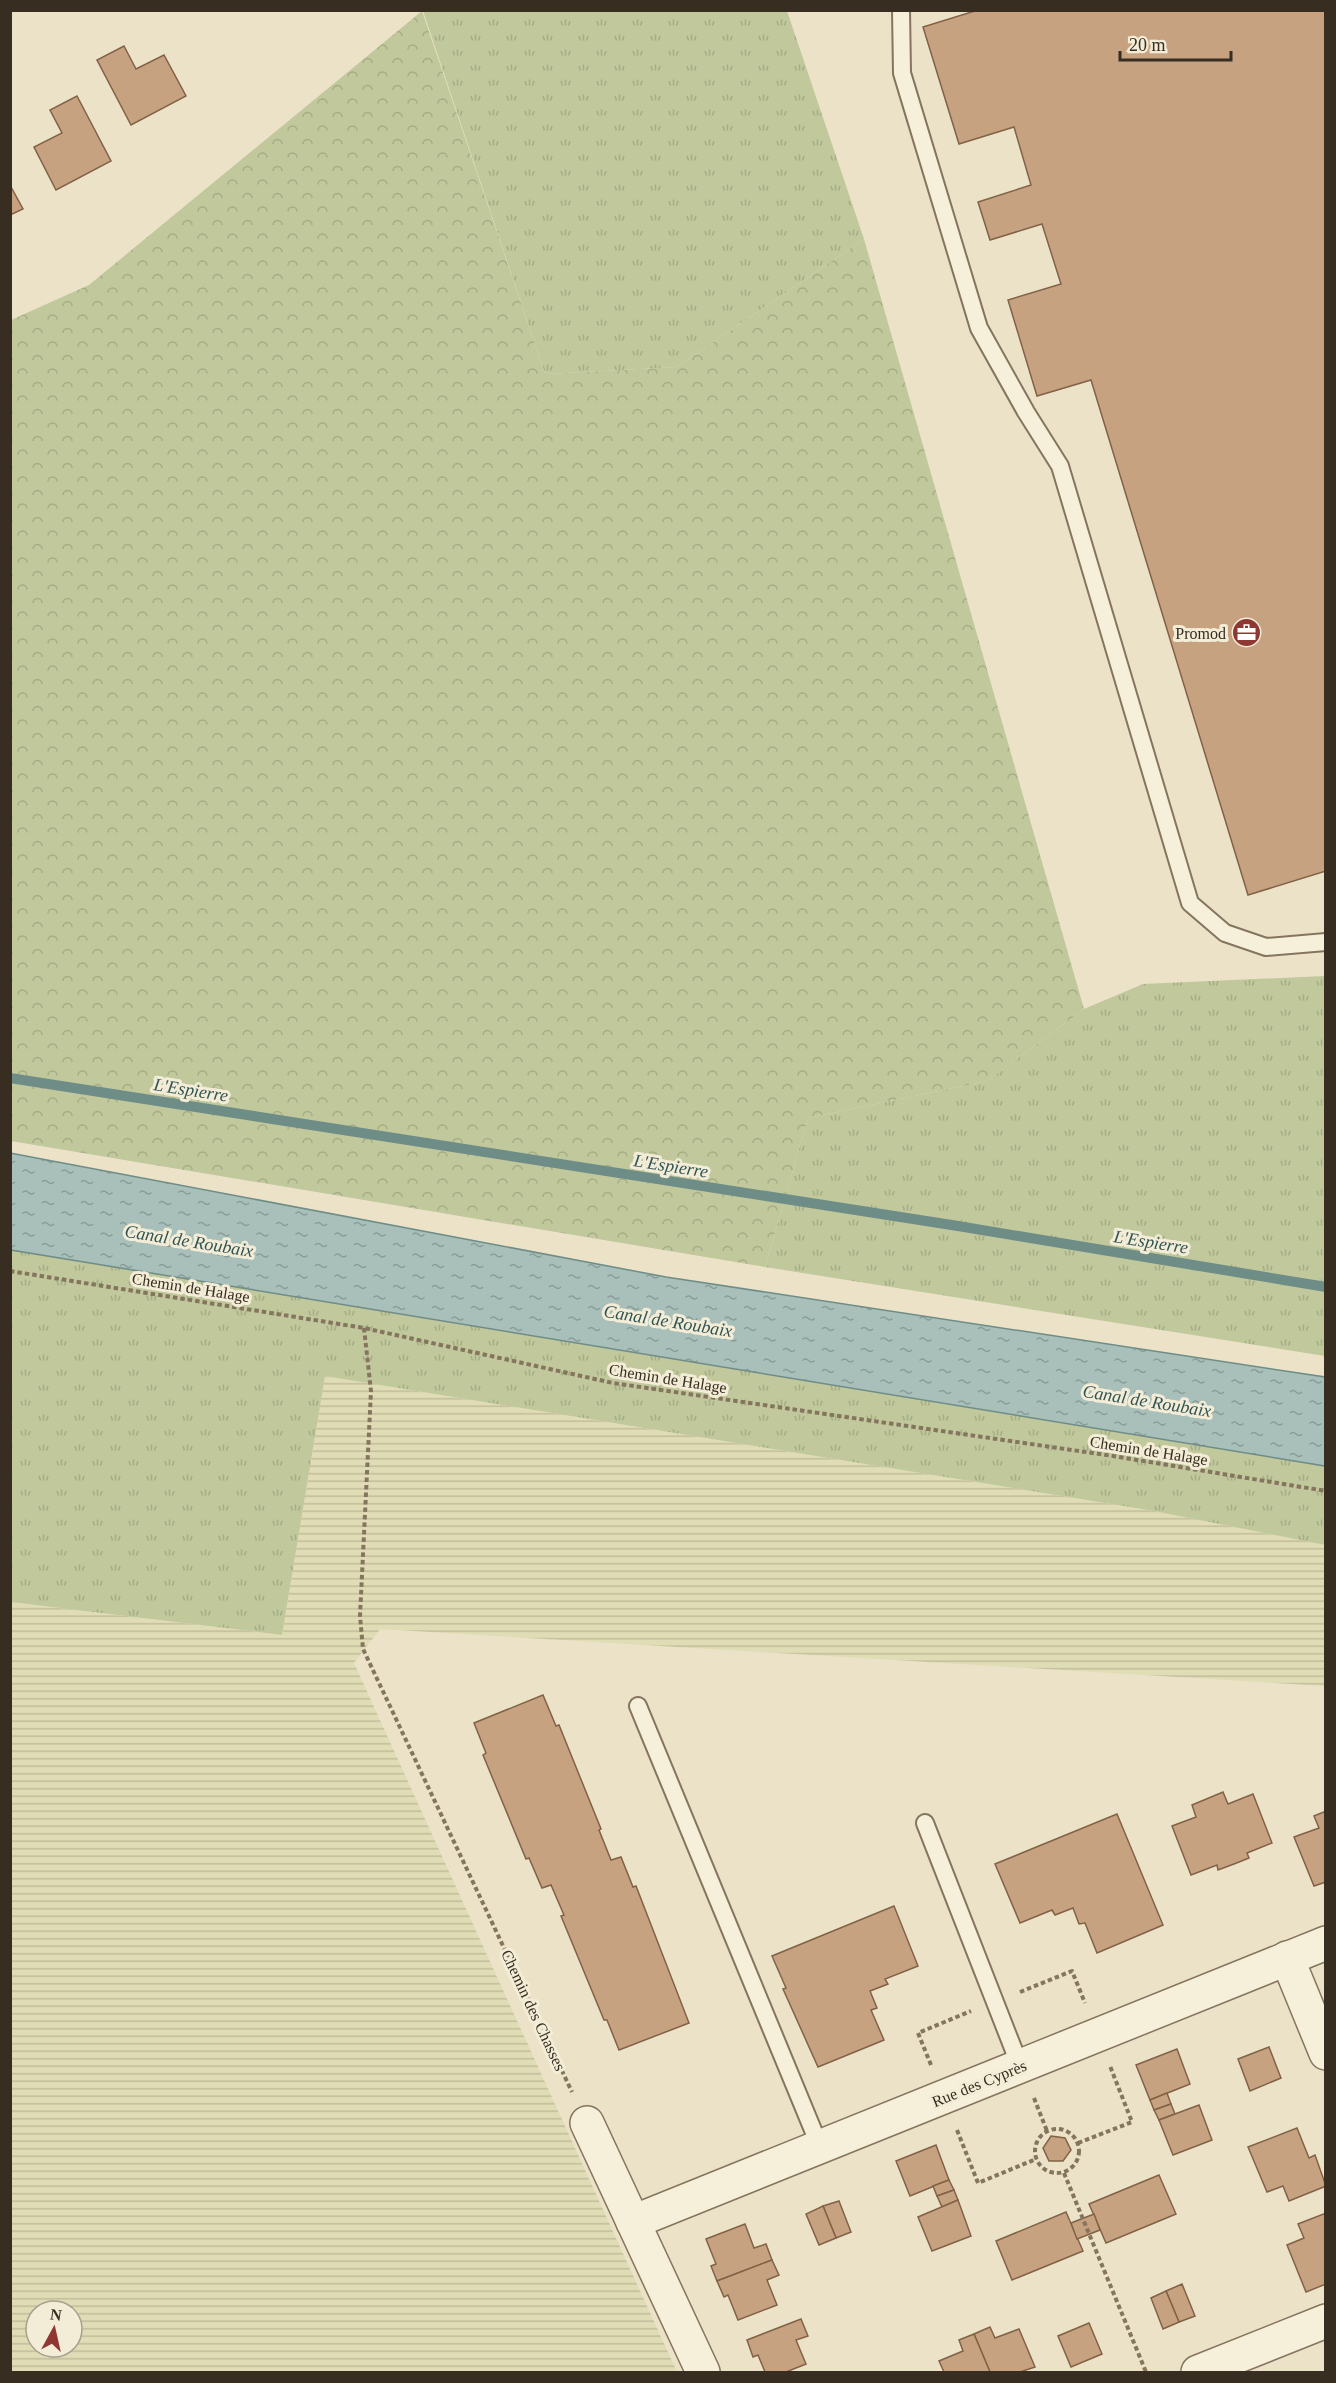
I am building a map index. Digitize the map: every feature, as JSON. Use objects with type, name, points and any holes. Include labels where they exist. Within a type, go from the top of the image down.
[{"type":"street","name":"Rue des Cyprès","points":[[633,2222],[1326,1942]]},
{"type":"street","points":[[1287,1958],[1326,2053]]},
{"type":"street","points":[[586,2122],[703,2373]]},
{"type":"street","points":[[1198,2373],[1326,2321]]},
{"type":"lane","points":[[901,10],[902,73],[979,328],[1026,412],[1060,466],[1190,903],[1225,933],[1266,947],[1326,942]]},
{"type":"lane","points":[[638,1706],[820,2147]]},
{"type":"lane","points":[[925,1823],[1020,2066]]},
{"type":"path","name":"Chemin de Halage","points":[[10,1270],[364,1328],[613,1383],[1113,1456],[1326,1491]]},
{"type":"path","name":"Chemin des Chasses","points":[[364,1328],[371,1391],[360,1616],[363,1649],[586,2122]]},
{"type":"path","points":[[1062,2129],[1074,2137],[1078,2143],[1079,2157],[1075,2164],[1064,2173],[1049,2172],[1037,2163],[1035,2156],[1037,2141],[1047,2131],[1062,2129]]},
{"type":"path","points":[[1064,2173],[1146,2373]]},
{"type":"shaded area","points":[[325,1376],[1154,1511],[1325,1545],[1325,1686],[380,1629],[354,1663],[677,2372],[11,2372],[11,1602],[282,1635]]},
{"type":"green space","points":[[422,11],[545,374],[677,367],[864,239],[1084,1009],[987,1081],[808,1118],[765,1267],[11,1141],[11,320],[89,285]]},
{"type":"green space","points":[[423,11],[787,11],[864,239],[677,367],[545,374]]},
{"type":"green space","points":[[1325,976],[1325,1356],[765,1267],[808,1118],[987,1081],[1084,1009],[1143,984]]},
{"type":"green space","points":[[10,1250],[1325,1466],[1325,1545],[1154,1511],[325,1376],[282,1635],[11,1602]]},
{"type":"water","name":"Canal de Roubaix","points":[[10,1153],[666,1277],[1325,1377],[1325,1466],[11,1250]]},
{"type":"building","name":"Promod","points":[[978,10],[1326,10],[1326,871],[1248,895],[1091,380],[1037,396],[1008,300],[1061,284],[1042,224],[990,240],[978,202],[1031,185],[1014,127],[959,144],[923,27]]},
{"type":"building","points":[[124,46],[136,69],[164,55],[186,96],[131,125],[97,60]]},
{"type":"building","points":[[77,96],[111,161],[56,190],[34,147],[62,133],[50,110]]},
{"type":"building","points":[[10,185],[23,209],[10,215]]},
{"type":"building","points":[[543,1695],[556,1726],[559,1725],[601,1829],[599,1830],[611,1860],[621,1857],[633,1887],[636,1886],[689,2023],[619,2050],[607,2020],[604,2020],[561,1916],[564,1915],[551,1885],[542,1888],[529,1858],[526,1859],[483,1755],[486,1753],[474,1723]]},
{"type":"building","points":[[1223,1792],[1228,1804],[1253,1794],[1272,1843],[1247,1853],[1249,1858],[1234,1864],[1218,1870],[1217,1865],[1191,1875],[1172,1826],[1196,1817],[1192,1805]]},
{"type":"building","points":[[1326,1811],[1326,1882],[1314,1886],[1294,1837],[1319,1828],[1314,1816]]},
{"type":"building","points":[[1117,1814],[1163,1925],[1097,1953],[1085,1923],[1079,1924],[1073,1908],[1055,1915],[1052,1910],[1020,1923],[995,1864]]},
{"type":"building","points":[[894,1906],[918,1966],[885,1979],[888,1984],[870,1991],[877,2008],[871,2010],[884,2040],[818,2067],[783,1989],[786,1988],[772,1956]]},
{"type":"building","points":[[1269,2047],[1281,2078],[1250,2091],[1238,2059]]},
{"type":"building","points":[[1177,2049],[1190,2084],[1150,2100],[1136,2065]]},
{"type":"building","points":[[1167,2093],[1171,2104],[1154,2110],[1150,2100]]},
{"type":"building","points":[[1171,2104],[1175,2114],[1159,2120],[1154,2110]]},
{"type":"building","points":[[1199,2105],[1212,2140],[1173,2155],[1159,2120]]},
{"type":"building","points":[[1297,2128],[1309,2158],[1315,2155],[1326,2186],[1289,2201],[1283,2186],[1267,2192],[1248,2147]]},
{"type":"building","points":[[1051,2136],[1065,2138],[1071,2150],[1063,2161],[1049,2161],[1043,2148]]},
{"type":"building","points":[[936,2145],[949,2180],[910,2196],[896,2161]]},
{"type":"building","points":[[1159,2175],[1176,2214],[1106,2243],[1089,2204]]},
{"type":"building","points":[[949,2180],[954,2190],[937,2196],[933,2186]]},
{"type":"building","points":[[954,2190],[958,2200],[942,2207],[937,2196]]},
{"type":"building","points":[[958,2200],[971,2236],[932,2251],[918,2217]]},
{"type":"building","points":[[839,2201],[851,2232],[836,2238],[823,2206]]},
{"type":"building","points":[[823,2206],[836,2238],[819,2245],[806,2214]]},
{"type":"building","points":[[1066,2212],[1083,2251],[1012,2280],[996,2241]]},
{"type":"building","points":[[1326,2213],[1326,2284],[1306,2292],[1287,2245],[1304,2238],[1298,2224]]},
{"type":"building","points":[[1094,2214],[1100,2230],[1077,2239],[1071,2223]]},
{"type":"building","points":[[745,2224],[754,2248],[766,2244],[772,2260],[717,2281],[711,2266],[716,2264],[706,2239]]},
{"type":"building","points":[[772,2260],[779,2275],[767,2280],[777,2305],[738,2320],[728,2295],[724,2297],[717,2281]]},
{"type":"building","points":[[1182,2284],[1195,2316],[1179,2322],[1166,2291]]},
{"type":"building","points":[[1166,2291],[1179,2322],[1163,2329],[1151,2298]]},
{"type":"building","points":[[801,2319],[808,2336],[796,2340],[806,2364],[786,2372],[765,2372],[758,2355],[753,2357],[747,2340]]},
{"type":"building","points":[[1089,2323],[1102,2354],[1071,2367],[1058,2336]]},
{"type":"building","points":[[990,2327],[995,2338],[1019,2329],[1035,2367],[1020,2372],[990,2372],[974,2334]]},
{"type":"building","points":[[974,2334],[990,2372],[944,2372],[939,2361],[963,2351],[959,2340]]},
{"type":"waterway","name":"L'Espierre","points":[[10,1078],[958,1226],[1326,1287]]},
{"type":"place","name":"Promod","points":[[1247,633]]}]
